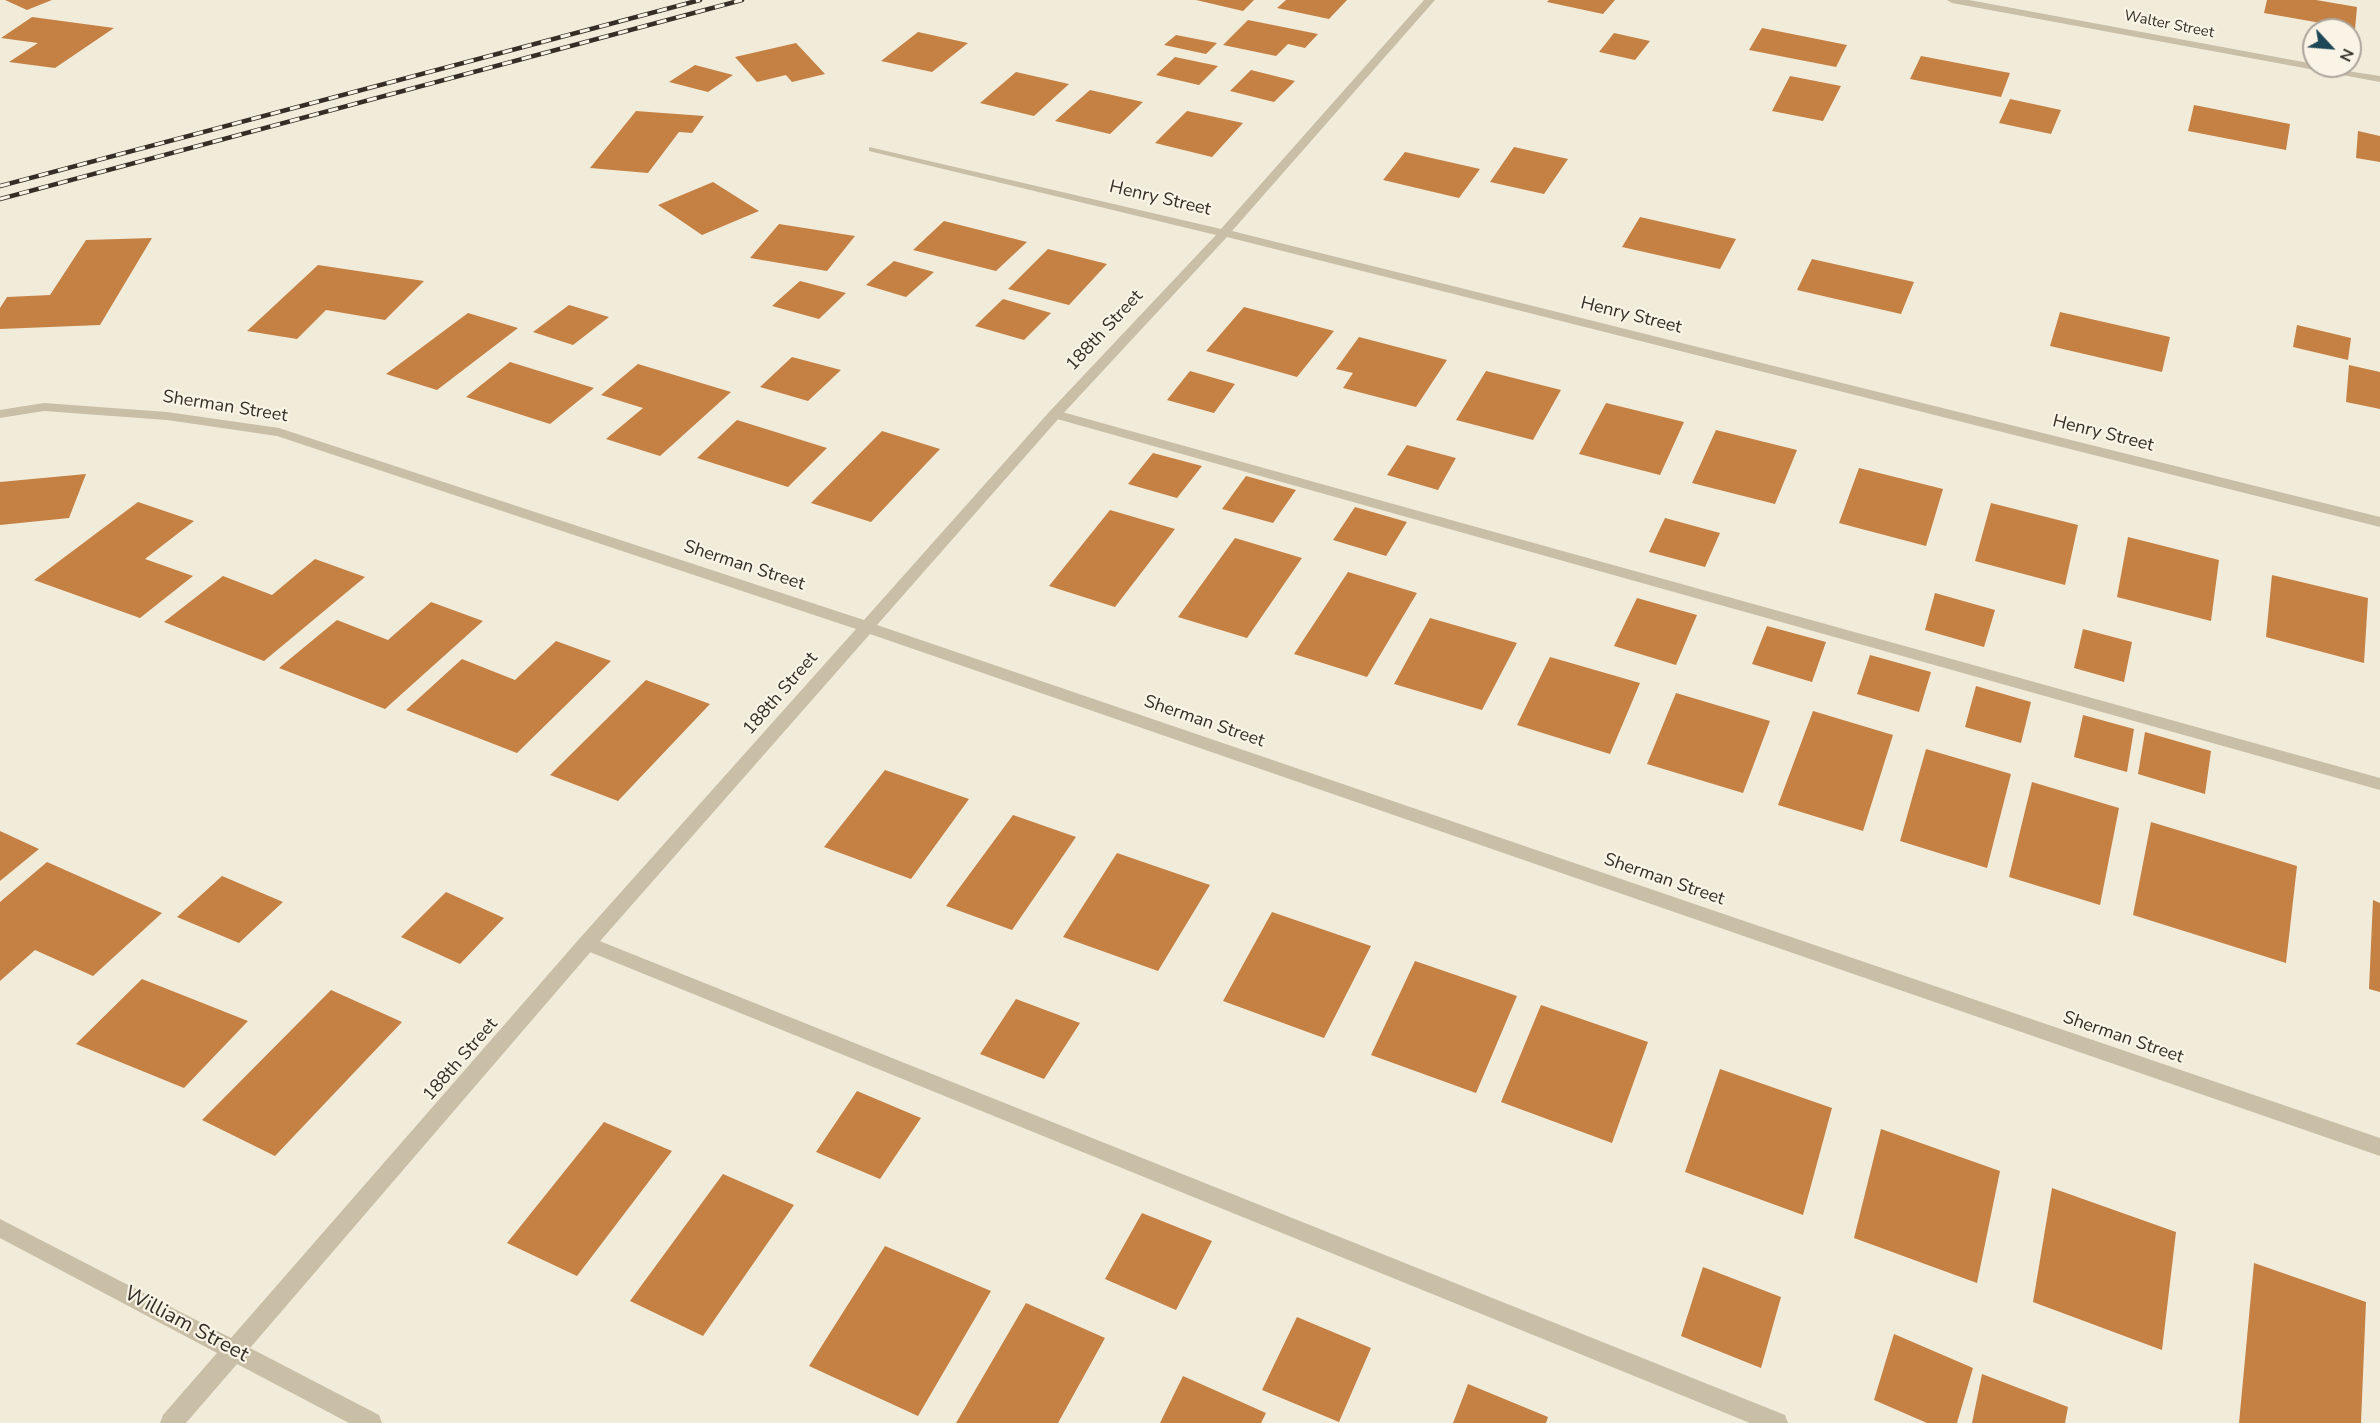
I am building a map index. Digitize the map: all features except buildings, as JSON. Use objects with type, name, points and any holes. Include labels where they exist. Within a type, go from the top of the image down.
[{"type":"street","name":"188th Street","points":[[171,1423],[587,943],[1055,414],[1224,233],[1431,0]]},
{"type":"street","name":"Walter Street","points":[[1952,0],[2380,79]]},
{"type":"street","name":"Henry Street","points":[[873,149],[1224,233],[2380,522]]},
{"type":"street","name":"Sherman Street","points":[[0,414],[44,407],[167,416],[279,432],[867,627],[2380,1147]]},
{"type":"street","points":[[1055,414],[2380,784]]},
{"type":"street","points":[[587,943],[1777,1423]]},
{"type":"street","name":"William Street","points":[[0,1228],[371,1423]]},
{"type":"railway","points":[[0,186],[700,0]]},
{"type":"railway","points":[[0,199],[742,0]]}]
